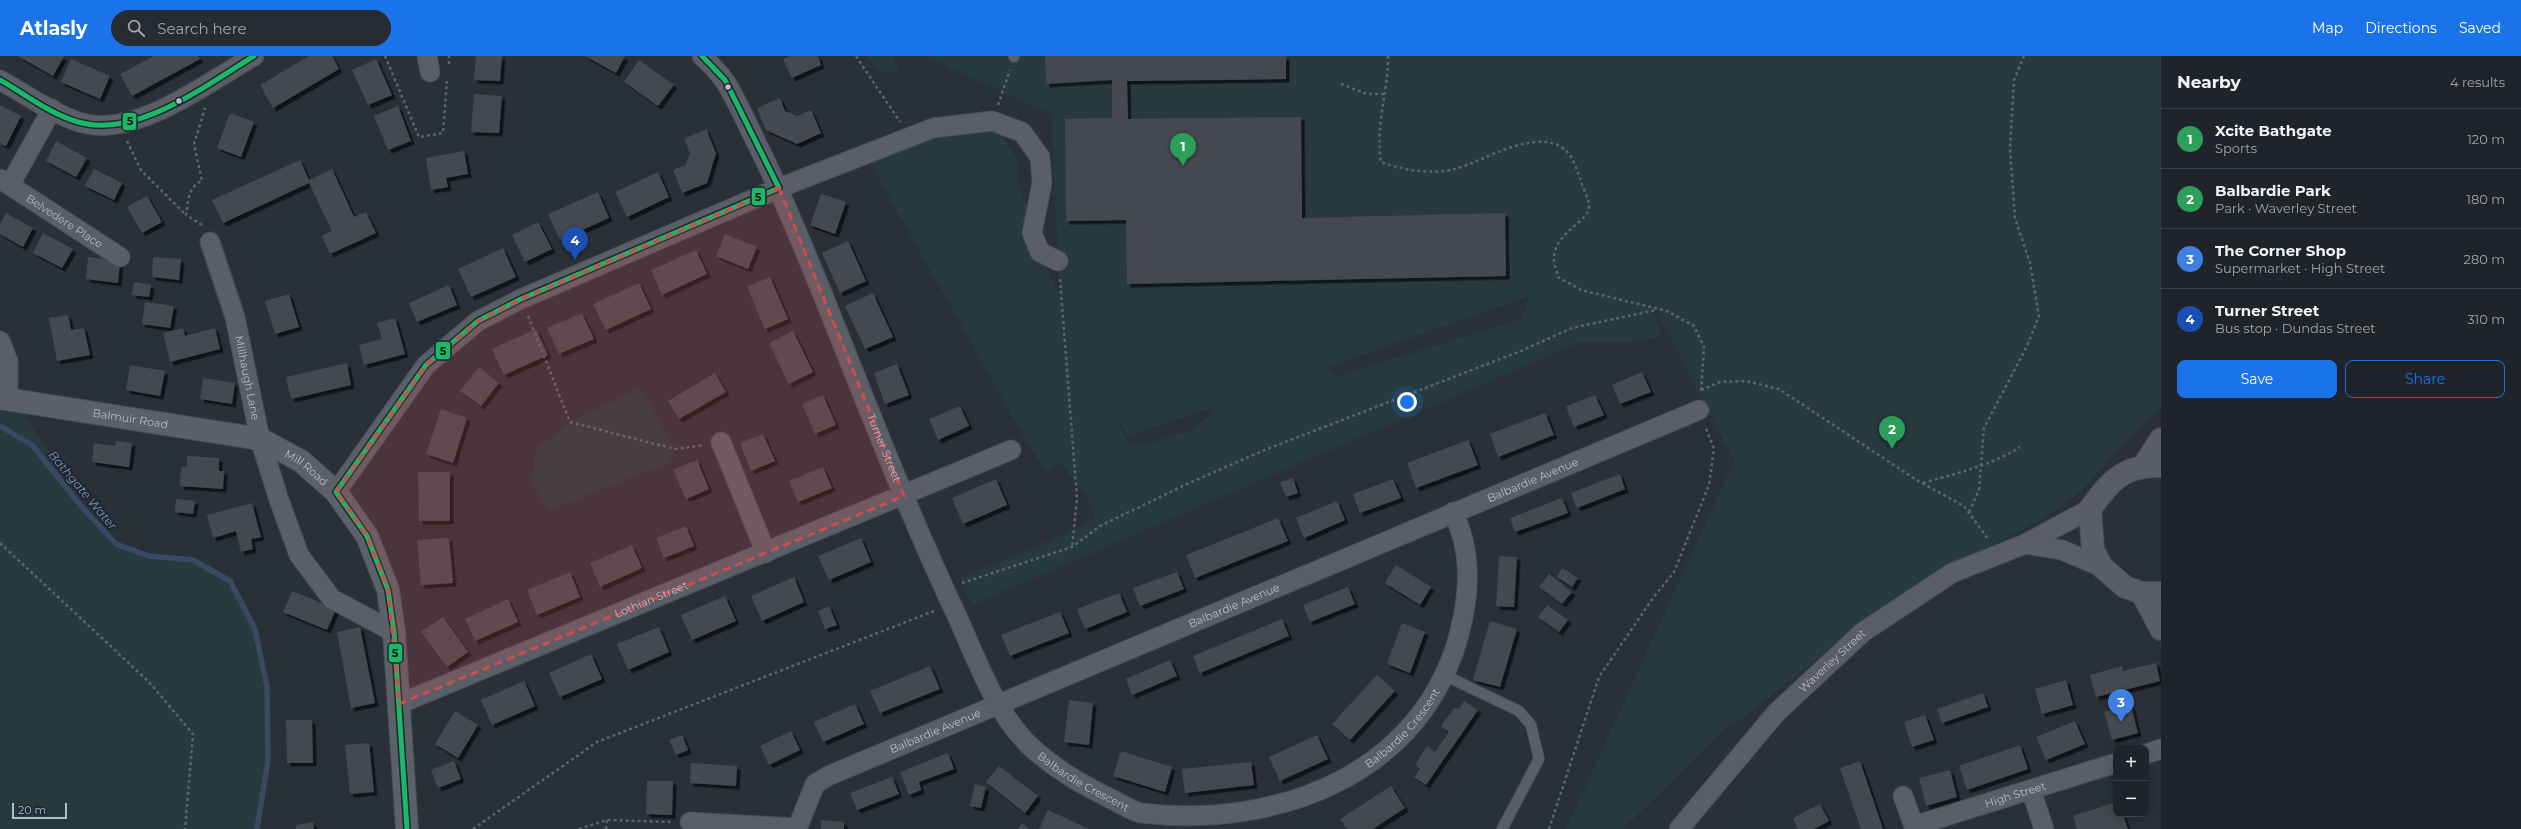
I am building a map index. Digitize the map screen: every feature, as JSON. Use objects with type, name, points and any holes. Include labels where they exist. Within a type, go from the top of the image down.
[{"type":"main road","name":"Balmuir Road","points":[[4,398],[260,439]]},
{"type":"main road","name":"Mill Road","points":[[260,439],[301,461],[336,492],[367,536],[388,590],[394,632],[406,829]]},
{"type":"main road","points":[[2161,440],[2152,466],[2125,472],[2112,481],[2090,509],[2093,550],[2102,567],[2125,587],[2151,593],[2161,629]]},
{"type":"street","points":[[0,80],[52,110],[87,124],[122,124],[164,108],[254,56]]},
{"type":"street","name":"Turner Street","points":[[702,56],[725,80],[780,188],[904,496],[944,589],[998,704]]},
{"type":"street","name":"Belvedere Place","points":[[52,110],[5,182],[120,257]]},
{"type":"street","points":[[336,492],[426,365],[478,321],[521,299],[780,188],[934,128],[992,120],[1022,132],[1040,157],[1042,183],[1032,233],[1040,252],[1058,261]]},
{"type":"street","name":"Millhaugh Lane","points":[[210,242],[235,317],[260,439],[279,500],[299,555],[332,599],[394,632]]},
{"type":"street","points":[[0,341],[8,361],[4,398]]},
{"type":"street","name":"Balbardie Avenue","points":[[797,828],[815,784],[828,776],[1453,512],[1699,410]]},
{"type":"street","points":[[721,442],[766,553]]},
{"type":"street","name":"Lothian Street","points":[[399,704],[904,496],[1011,450]]},
{"type":"street","name":"Waverley Street","points":[[1679,829],[1776,713],[1863,632],[1952,573],[2025,544],[2090,509]]},
{"type":"street","name":"Balbardie Crescent","points":[[998,704],[1028,745],[1070,778],[1138,813],[1233,825],[1285,812],[1332,794],[1376,765],[1413,725],[1453,658],[1464,616],[1469,574],[1463,533],[1453,512]]},
{"type":"street","points":[[2025,544],[2062,550],[2102,567]]},
{"type":"street","points":[[2149,753],[2161,749]]},
{"type":"street","name":"High Street","points":[[1903,796],[1915,828],[2113,764]]},
{"type":"street","points":[[2032,790],[2044,829]]},
{"type":"street","points":[[690,822],[797,828]]},
{"type":"lane","points":[[1444,675],[1519,711],[1531,726],[1539,759],[1502,829]]},
{"type":"path","points":[[385,56],[419,137],[443,133],[448,79]]},
{"type":"path","points":[[435,67],[450,56]]},
{"type":"path","points":[[856,56],[893,109],[909,138]]},
{"type":"path","points":[[1388,56],[1386,94],[1378,147],[1381,162],[1400,169],[1453,169],[1530,141],[1548,142],[1564,149],[1573,160],[1589,205],[1587,215],[1564,233],[1557,244],[1554,260],[1558,277],[1581,290],[1656,310],[1667,311],[1694,326],[1704,347],[1699,410],[1714,449],[1709,485],[1674,572],[1653,598],[1599,677],[1549,829]]},
{"type":"path","points":[[1969,512],[1979,490],[1984,428],[2027,346],[2039,316],[2030,263],[2015,218],[2010,149],[2014,80],[2024,56]]},
{"type":"path","points":[[992,120],[1014,57]]},
{"type":"path","points":[[1341,84],[1367,94],[1386,94]]},
{"type":"path","points":[[186,215],[190,193],[196,183],[202,181],[194,144],[205,107],[202,86]]},
{"type":"path","points":[[130,151],[141,170],[186,215],[210,230],[210,242]]},
{"type":"path","points":[[1058,261],[1077,499],[1072,547]]},
{"type":"path","points":[[521,299],[570,422],[675,449],[721,442]]},
{"type":"path","points":[[473,829],[539,781],[597,742],[934,612],[944,589],[1072,547],[1100,526],[1267,449],[1521,351],[1572,328],[1656,310]]},
{"type":"path","points":[[1701,390],[1720,382],[1746,381],[1779,389],[1922,483],[1964,506],[1985,535]]},
{"type":"path","points":[[1922,483],[1980,467],[2002,458],[2020,447]]},
{"type":"path","points":[[0,543],[149,682],[193,734],[185,829]]},
{"type":"path","points":[[579,829],[607,820],[690,822]]},
{"type":"path","points":[[606,829],[607,820]]},
{"type":"highlighted area","points":[[779,188],[904,496],[399,704],[388,590],[367,536],[336,492],[426,365],[478,321],[521,299]]},
{"type":"green space","points":[[866,56],[892,56],[900,73],[880,71]]},
{"type":"green space","points":[[925,56],[2161,56],[2161,409],[2123,444],[2081,492],[2043,519],[1940,572],[1858,626],[1733,726],[1732,722],[1623,829],[1566,829],[1734,461],[1651,300],[1661,336],[1633,342],[1581,342],[972,605],[960,577],[1040,545],[1095,518],[1085,494],[1060,462],[1045,471],[1022,434],[868,159],[915,139],[998,129],[1017,159],[1018,185],[1028,207],[1031,239],[1060,295],[1051,114]],"holes":[[[1529,296],[1521,319],[1338,376],[1325,368]],[[1210,408],[1213,413],[1191,430],[1145,445],[1128,442],[1117,419],[1128,436]]]},
{"type":"green space","points":[[640,388],[675,449],[668,463],[549,510],[532,482],[536,450],[570,422]]},
{"type":"green space","points":[[0,412],[24,413],[82,507],[116,544],[149,556],[193,560],[230,581],[255,629],[267,687],[268,760],[257,829],[0,829]]},
{"type":"building","points":[[18,56],[64,56],[53,76]]},
{"type":"building","points":[[154,56],[198,56],[200,59],[132,96],[120,74]]},
{"type":"building","points":[[309,56],[332,56],[339,69],[273,108],[260,85]]},
{"type":"building","points":[[476,56],[502,56],[500,81],[474,80]]},
{"type":"building","points":[[585,56],[625,56],[616,73]]},
{"type":"building","points":[[790,56],[818,56],[821,65],[792,78],[783,59]]},
{"type":"building","points":[[1045,56],[1286,56],[1286,79],[1127,81],[1128,119],[1301,117],[1302,218],[1505,213],[1506,276],[1127,284],[1126,220],[1066,221],[1065,119],[1112,118],[1112,80],[1046,84]]},
{"type":"building","points":[[71,59],[110,76],[100,99],[61,82]]},
{"type":"building","points":[[376,59],[392,95],[368,105],[352,70]]},
{"type":"building","points":[[639,60],[674,85],[658,106],[624,82]]},
{"type":"building","points":[[474,94],[502,96],[499,133],[471,132]]},
{"type":"building","points":[[780,98],[785,111],[797,116],[811,110],[821,133],[797,144],[766,130],[757,108]]},
{"type":"building","points":[[0,105],[21,116],[6,146],[0,143]]},
{"type":"building","points":[[398,106],[411,141],[388,150],[374,116]]},
{"type":"building","points":[[230,113],[254,122],[241,157],[217,148]]},
{"type":"building","points":[[706,129],[716,153],[707,183],[682,193],[673,170],[685,165],[690,153],[684,139]]},
{"type":"building","points":[[56,141],[87,158],[76,177],[46,161]]},
{"type":"building","points":[[464,151],[468,174],[446,178],[448,187],[431,190],[426,158]]},
{"type":"building","points":[[300,160],[309,180],[332,169],[354,217],[366,212],[376,233],[330,254],[322,236],[332,231],[309,183],[223,223],[212,200]]},
{"type":"building","points":[[94,169],[122,183],[114,200],[85,186]]},
{"type":"building","points":[[658,172],[669,197],[627,217],[615,192]]},
{"type":"building","points":[[598,192],[609,218],[560,240],[548,214]]},
{"type":"building","points":[[821,194],[846,202],[835,234],[810,225]]},
{"type":"building","points":[[147,196],[162,222],[142,233],[127,207]]},
{"type":"building","points":[[6,213],[33,228],[23,247],[0,234],[0,224]]},
{"type":"building","points":[[538,222],[552,249],[525,262],[512,235]]},
{"type":"building","points":[[43,233],[73,249],[62,268],[33,253]]},
{"type":"building","points":[[725,234],[757,247],[748,269],[716,256]]},
{"type":"building","points":[[848,241],[866,281],[840,293],[822,253]]},
{"type":"building","points":[[503,248],[516,277],[471,297],[458,269]]},
{"type":"building","points":[[696,250],[707,274],[662,295],[651,270]]},
{"type":"building","points":[[88,257],[120,261],[118,283],[86,279]]},
{"type":"building","points":[[153,257],[181,259],[179,280],[152,277]]},
{"type":"building","points":[[770,277],[788,319],[765,329],[747,287]]},
{"type":"building","points":[[134,282],[151,285],[149,297],[132,295]]},
{"type":"building","points":[[639,283],[651,309],[606,330],[593,304]]},
{"type":"building","points":[[449,285],[457,305],[417,322],[409,303]]},
{"type":"building","points":[[873,293],[893,337],[865,349],[845,306]]},
{"type":"building","points":[[289,294],[299,327],[275,334],[265,301]]},
{"type":"building","points":[[145,302],[174,306],[170,328],[142,324]]},
{"type":"building","points":[[582,313],[594,339],[559,354],[547,328]]},
{"type":"building","points":[[68,315],[71,330],[84,328],[90,355],[57,361],[49,318]]},
{"type":"building","points":[[395,318],[405,354],[364,365],[359,345],[382,339],[377,323]]},
{"type":"building","points":[[183,328],[185,336],[215,328],[220,349],[170,362],[163,333]]},
{"type":"building","points":[[536,329],[548,355],[504,375],[492,349]]},
{"type":"building","points":[[793,331],[813,372],[789,384],[769,343]]},
{"type":"building","points":[[347,363],[351,385],[291,399],[286,377]]},
{"type":"building","points":[[897,364],[909,395],[885,404],[874,373]]},
{"type":"building","points":[[130,365],[165,371],[160,396],[126,390]]},
{"type":"building","points":[[479,367],[499,383],[481,406],[460,391]]},
{"type":"building","points":[[1642,372],[1651,392],[1620,404],[1612,385]]},
{"type":"building","points":[[715,373],[726,392],[679,419],[668,401]]},
{"type":"building","points":[[203,378],[235,383],[232,404],[200,399]]},
{"type":"building","points":[[823,395],[836,425],[815,434],[802,404]]},
{"type":"building","points":[[1595,395],[1604,415],[1574,427],[1566,406]]},
{"type":"building","points":[[960,406],[969,426],[938,440],[929,419]]},
{"type":"building","points":[[441,409],[467,418],[453,463],[426,454]]},
{"type":"building","points":[[1545,413],[1554,435],[1498,457],[1490,434]]},
{"type":"building","points":[[763,434],[775,461],[751,471],[740,443]]},
{"type":"building","points":[[1468,440],[1478,465],[1416,488],[1407,463]]},
{"type":"building","points":[[116,441],[132,443],[129,467],[92,462],[94,443],[115,446]]},
{"type":"building","points":[[187,456],[219,458],[219,471],[224,471],[223,489],[180,486],[181,467],[187,467]]},
{"type":"building","points":[[697,460],[709,489],[686,499],[673,470]]},
{"type":"building","points":[[823,467],[832,488],[798,502],[789,481]]},
{"type":"building","points":[[418,472],[450,472],[450,521],[419,521]]},
{"type":"building","points":[[1620,474],[1625,489],[1577,508],[1571,493]]},
{"type":"building","points":[[1293,478],[1298,493],[1286,497],[1280,482]]},
{"type":"building","points":[[996,479],[1007,505],[963,524],[952,498]]},
{"type":"building","points":[[1393,479],[1401,498],[1360,513],[1353,494]]},
{"type":"building","points":[[1562,498],[1568,513],[1515,532],[1510,518]]},
{"type":"building","points":[[176,499],[195,501],[193,514],[175,512]]},
{"type":"building","points":[[1337,501],[1345,520],[1304,538],[1296,518]]},
{"type":"building","points":[[252,503],[261,537],[251,539],[253,549],[241,552],[236,531],[213,538],[207,515]]},
{"type":"building","points":[[1278,518],[1288,541],[1195,578],[1186,555]]},
{"type":"building","points":[[686,526],[694,546],[664,558],[656,538]]},
{"type":"building","points":[[449,538],[453,583],[421,585],[417,540]]},
{"type":"building","points":[[861,538],[871,562],[829,580],[818,556]]},
{"type":"building","points":[[632,545],[642,568],[600,587],[590,563]]},
{"type":"building","points":[[1499,556],[1517,557],[1514,607],[1496,606]]},
{"type":"building","points":[[1396,565],[1431,587],[1420,605],[1385,583]]},
{"type":"building","points":[[1562,568],[1578,578],[1572,587],[1557,577]]},
{"type":"building","points":[[570,572],[580,597],[537,615],[527,590]]},
{"type":"building","points":[[1177,572],[1184,589],[1140,606],[1133,588]]},
{"type":"building","points":[[1549,574],[1572,592],[1562,604],[1539,587]]},
{"type":"building","points":[[794,577],[804,602],[762,621],[751,596]]},
{"type":"building","points":[[1348,587],[1355,604],[1310,622],[1303,605]]},
{"type":"building","points":[[292,591],[336,609],[327,630],[283,612]]},
{"type":"building","points":[[1119,593],[1127,612],[1085,629],[1077,609]]},
{"type":"building","points":[[725,596],[736,621],[692,640],[681,615]]},
{"type":"building","points":[[508,599],[518,622],[475,641],[465,619]]},
{"type":"building","points":[[1547,605],[1568,620],[1559,632],[1538,617]]},
{"type":"building","points":[[829,606],[837,625],[825,629],[818,611]]},
{"type":"building","points":[[1060,612],[1069,633],[1010,656],[1001,635]]},
{"type":"building","points":[[443,617],[468,652],[447,667],[421,632]]},
{"type":"building","points":[[1282,619],[1289,636],[1200,673],[1193,656]]},
{"type":"building","points":[[1490,621],[1517,629],[1500,687],[1473,680]]},
{"type":"building","points":[[1402,623],[1425,632],[1410,673],[1387,664]]},
{"type":"building","points":[[360,627],[375,703],[351,708],[337,632]]},
{"type":"building","points":[[659,627],[669,652],[628,670],[617,644]]},
{"type":"building","points":[[591,654],[602,679],[560,697],[549,673]]},
{"type":"building","points":[[1170,660],[1177,676],[1132,695],[1126,679]]},
{"type":"building","points":[[2156,663],[2160,681],[2096,697],[2090,675],[2122,666],[2123,671]]},
{"type":"building","points":[[930,666],[940,689],[880,713],[870,691]]},
{"type":"building","points":[[1377,675],[1395,691],[1350,740],[1332,724]]},
{"type":"building","points":[[2066,680],[2073,705],[2042,714],[2035,689]]},
{"type":"building","points":[[524,681],[535,706],[492,725],[481,700]]},
{"type":"building","points":[[1983,693],[1988,707],[1942,723],[1937,709]]},
{"type":"building","points":[[1069,700],[1093,703],[1089,745],[1064,742]]},
{"type":"building","points":[[1464,701],[1478,710],[1426,785],[1414,777],[1420,769],[1415,765],[1427,746],[1435,752],[1449,732],[1441,726],[1454,708],[1459,709]]},
{"type":"building","points":[[855,704],[864,724],[823,742],[814,722]]},
{"type":"building","points":[[2131,705],[2138,733],[2112,740],[2104,712]]},
{"type":"building","points":[[455,711],[478,725],[458,758],[435,744]]},
{"type":"building","points":[[1925,715],[1934,740],[1912,747],[1904,722]]},
{"type":"building","points":[[286,720],[312,720],[313,763],[287,763]]},
{"type":"building","points":[[2075,721],[2085,744],[2046,760],[2036,737]]},
{"type":"building","points":[[791,731],[800,750],[769,765],[760,746]]},
{"type":"building","points":[[682,735],[688,750],[676,755],[669,740]]},
{"type":"building","points":[[1317,735],[1328,759],[1280,781],[1269,757]]},
{"type":"building","points":[[369,743],[374,792],[350,794],[345,745]]},
{"type":"building","points":[[2020,745],[2028,769],[1967,790],[1959,766]]},
{"type":"building","points":[[1121,751],[1172,767],[1165,792],[1113,776]]},
{"type":"building","points":[[948,753],[954,769],[919,782],[921,790],[909,795],[900,772]]},
{"type":"building","points":[[454,761],[461,779],[438,788],[431,770]]},
{"type":"building","points":[[1860,761],[1883,829],[1861,829],[1840,768]]},
{"type":"building","points":[[1251,762],[1254,785],[1185,793],[1182,769]]},
{"type":"building","points":[[691,763],[737,766],[736,786],[690,783]]},
{"type":"building","points":[[999,766],[1038,796],[1025,813],[986,782]]},
{"type":"building","points":[[1950,770],[1957,797],[1926,806],[1919,778]]},
{"type":"building","points":[[892,777],[899,794],[857,810],[850,793]]},
{"type":"building","points":[[647,781],[673,781],[672,815],[646,814]]},
{"type":"building","points":[[975,784],[986,787],[981,808],[970,806]]},
{"type":"building","points":[[1391,786],[1405,808],[1373,829],[1347,829],[1340,819]]},
{"type":"building","points":[[2113,803],[2113,817],[2124,817],[2128,829],[2077,829],[2073,816]]},
{"type":"building","points":[[1820,804],[1829,821],[1814,829],[1798,829],[1793,818]]},
{"type":"building","points":[[1048,810],[1089,829],[1039,829]]},
{"type":"building","points":[[821,820],[844,822],[844,829],[821,829]]},
{"type":"building","points":[[313,822],[314,829],[296,829],[296,825]]},
{"type":"building","points":[[1022,823],[1029,829],[1018,829]]},
{"type":"waterway","name":"Bathgate Water","points":[[0,426],[32,445],[82,507],[116,544],[149,556],[193,560],[230,581],[255,629],[267,687],[268,760],[257,829]]},
{"type":"transit line","name":"5","points":[[0,80],[58,114],[78,122],[101,125],[124,123],[147,116],[170,106],[215,81],[254,56]]},
{"type":"transit line","name":"5","points":[[407,829],[394,632],[388,590],[367,536],[336,492],[426,365],[478,321],[521,299],[779,188],[725,80],[702,56]]},
{"type":"place","name":"Xcite Bathgate","points":[[1183,166]]},
{"type":"place","name":"Turner Street","points":[[575,260]]},
{"type":"place","name":"Balbardie Park","points":[[1892,449]]},
{"type":"place","name":"The Corner Shop","points":[[2121,722]]}]
